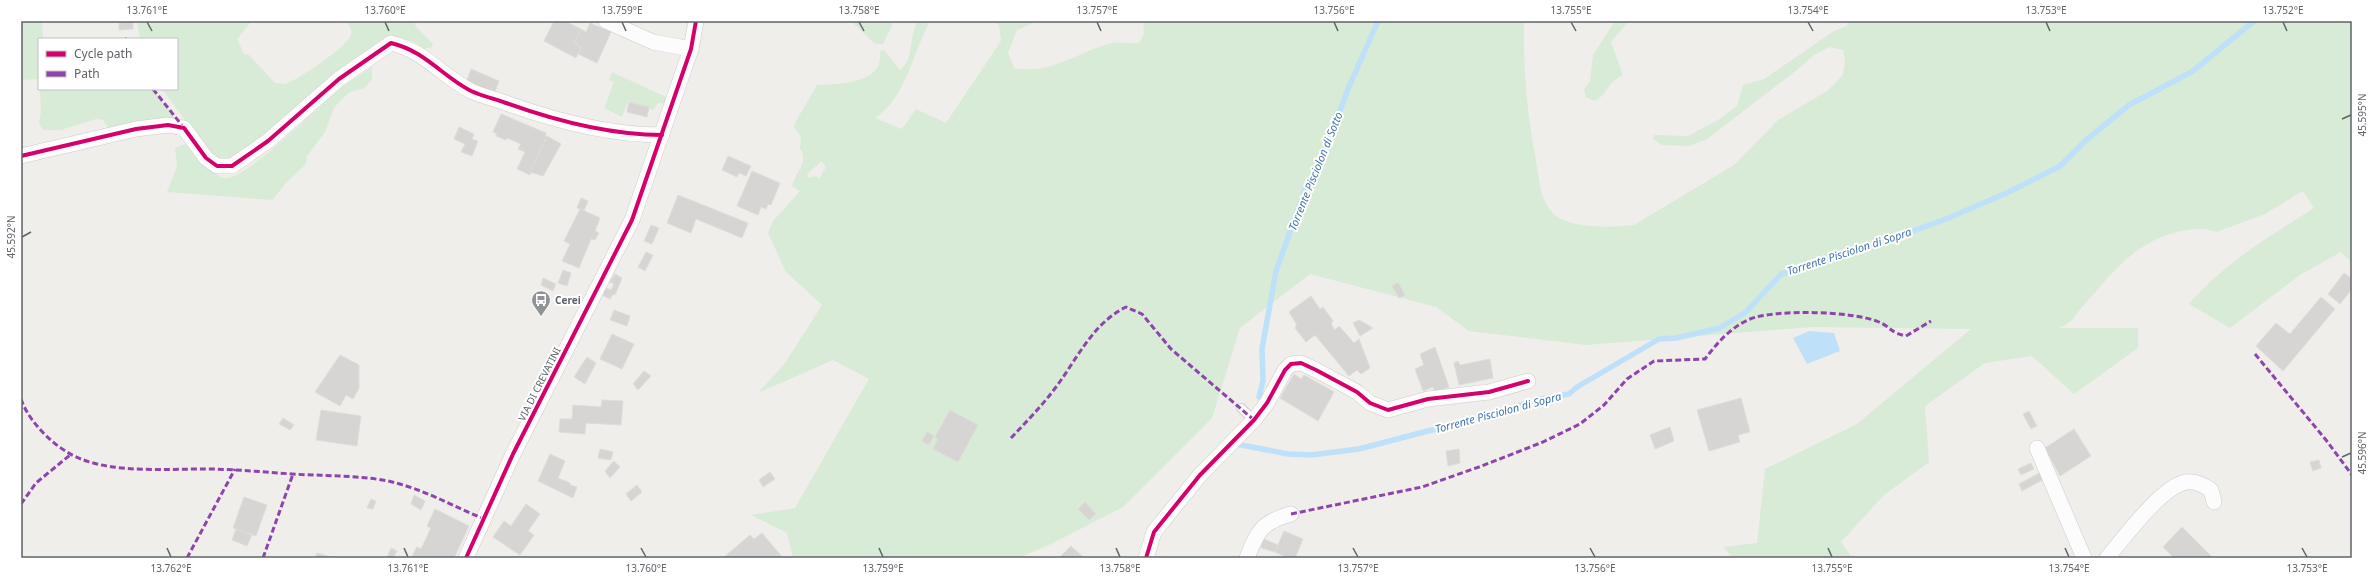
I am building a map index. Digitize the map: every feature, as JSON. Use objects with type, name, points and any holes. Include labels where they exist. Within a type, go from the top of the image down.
[{"type":"street","points":[[606,21],[653,42],[691,49]]},
{"type":"street","name":"VIA DI CREVATINI","points":[[466,558],[513,454],[632,220],[691,49],[696,21]]},
{"type":"street","points":[[21,156],[136,130],[168,125],[184,128],[206,158],[217,166],[232,166],[268,141],[339,79],[391,43],[408,47],[471,90],[515,106],[600,129],[636,135],[662,135]]},
{"type":"street","points":[[1146,558],[1154,532],[1200,475],[1254,420],[1267,404],[1285,370],[1291,364],[1301,363],[1316,370],[1357,392],[1370,403],[1388,410],[1428,399],[1489,392],[1528,381]]},
{"type":"street","points":[[2038,448],[2084,558]]},
{"type":"street","points":[[2107,558],[2152,506],[2169,490],[2185,482],[2198,483],[2211,490],[2214,502]]},
{"type":"street","points":[[1247,558],[1261,529],[1273,519],[1291,514]]},
{"type":"lane","points":[[1241,408],[1254,420]]},
{"type":"green space","points":[[21,21],[42,21],[43,38],[38,38],[38,79],[21,80]]},
{"type":"green space","points":[[137,21],[252,21],[237,39],[244,54],[249,55],[275,83],[284,84],[300,77],[332,55],[348,40],[351,35],[351,31],[346,21],[414,21],[416,27],[433,44],[432,47],[424,49],[413,41],[397,38],[258,145],[223,162],[212,156],[163,90],[178,90],[178,38],[140,38]]},
{"type":"green space","points":[[843,21],[892,21],[892,26],[883,44],[875,44],[852,22]]},
{"type":"green space","points":[[917,21],[930,21],[901,87],[885,110],[875,118],[902,129],[916,109],[946,123],[1001,41],[999,25],[992,21],[1037,21],[1017,30],[1008,53],[1014,68],[1027,70],[1052,66],[1112,43],[1139,43],[1144,34],[1143,21],[1524,21],[1524,56],[1528,108],[1542,195],[1548,207],[1559,218],[1579,225],[1603,227],[1634,225],[1734,165],[1778,120],[1827,91],[1843,75],[1845,60],[1843,50],[1829,47],[1814,55],[1707,139],[1689,146],[1662,145],[1653,139],[1654,135],[1688,136],[1718,120],[1737,106],[1743,85],[1764,79],[1834,31],[1847,26],[1848,21],[2352,21],[2352,260],[2350,261],[2341,252],[2300,275],[2230,328],[2189,304],[2232,263],[2264,240],[2314,208],[2303,191],[2265,214],[2216,232],[2202,229],[2187,230],[2162,237],[2148,243],[2125,260],[2072,320],[2059,328],[2138,328],[2138,348],[2074,394],[2032,356],[1985,363],[1925,406],[1929,462],[1884,495],[1841,542],[1852,558],[1734,558],[1723,547],[1757,543],[1765,469],[1857,424],[1971,329],[1813,327],[1586,345],[1469,331],[1436,307],[1310,274],[1240,328],[1212,418],[1123,507],[1051,544],[1018,558],[793,558],[787,533],[751,515],[795,508],[869,379],[833,360],[758,393],[785,363],[822,305],[786,272],[768,233],[773,221],[800,191],[792,186],[803,163],[803,154],[800,149],[801,137],[794,127],[817,85],[852,82],[869,76],[875,71],[879,64],[880,51],[884,50],[900,70],[909,58]],"holes":[[[822,161],[826,167],[819,179],[816,176],[809,178],[807,174]]]},
{"type":"green space","points":[[1615,21],[1629,21],[1611,42],[1623,75],[1614,81],[1602,96],[1594,101],[1586,97],[1584,90],[1590,81],[1593,55]]},
{"type":"green space","points":[[372,67],[372,79],[365,88],[350,92],[334,108],[325,132],[307,156],[306,164],[286,183],[272,200],[167,192],[177,166],[175,148],[185,144],[208,169],[214,173],[224,178],[234,176],[264,156],[337,91]]},
{"type":"green space","points":[[612,72],[668,98],[665,104],[658,103],[653,110],[628,101],[622,117],[604,108],[614,82],[609,80]]},
{"type":"green space","points":[[40,90],[153,90],[174,117],[176,123],[106,137],[107,126],[103,120],[96,119],[61,130],[43,130],[39,123],[41,111]]},
{"type":"water","points":[[1809,331],[1834,333],[1840,351],[1807,364],[1793,338]]},
{"type":"building","points":[[119,21],[133,21],[133,29],[119,30]]},
{"type":"building","points":[[554,21],[565,21],[581,29],[574,43],[581,47],[576,58],[544,41]]},
{"type":"building","points":[[590,23],[611,32],[597,63],[578,54],[581,47],[574,43],[581,29],[586,32]]},
{"type":"building","points":[[471,69],[499,81],[494,94],[466,83]]},
{"type":"building","points":[[629,102],[649,107],[647,117],[627,112]]},
{"type":"building","points":[[501,114],[546,133],[545,137],[547,136],[530,175],[517,169],[525,152],[518,149],[521,144],[507,138],[506,140],[496,136],[497,134],[493,132]]},
{"type":"building","points":[[459,127],[474,134],[472,139],[478,141],[472,156],[461,152],[465,144],[454,139]]},
{"type":"building","points":[[547,136],[561,144],[543,176],[530,172]]},
{"type":"building","points":[[728,156],[751,166],[746,176],[739,173],[737,177],[722,170]]},
{"type":"building","points":[[752,171],[780,183],[771,205],[768,204],[766,209],[761,207],[758,215],[737,206]]},
{"type":"building","points":[[678,195],[748,223],[742,238],[696,219],[691,233],[667,223]]},
{"type":"building","points":[[581,198],[588,201],[584,211],[577,208]]},
{"type":"building","points":[[580,209],[600,218],[595,231],[599,233],[595,240],[591,239],[579,268],[562,261],[570,244],[564,241]]},
{"type":"building","points":[[651,225],[659,228],[652,244],[644,241]]},
{"type":"building","points":[[646,252],[653,255],[645,271],[638,267]]},
{"type":"building","points":[[563,270],[571,273],[567,286],[558,283]]},
{"type":"building","points":[[2344,273],[2352,279],[2352,289],[2340,304],[2328,294]]},
{"type":"building","points":[[615,274],[622,278],[615,295],[613,294],[610,299],[602,295],[606,288],[611,290],[614,284],[610,282]]},
{"type":"building","points":[[543,278],[556,284],[553,291],[541,285]]},
{"type":"building","points":[[1398,282],[1405,295],[1399,298],[1392,286]]},
{"type":"building","points":[[1311,296],[1320,309],[1323,307],[1333,321],[1331,324],[1335,330],[1339,326],[1354,343],[1359,339],[1370,368],[1361,374],[1357,370],[1349,376],[1315,335],[1306,342],[1295,328],[1297,325],[1289,312]]},
{"type":"building","points":[[2321,297],[2335,309],[2283,371],[2256,346],[2276,323],[2290,334]]},
{"type":"building","points":[[614,310],[630,316],[627,326],[610,320]]},
{"type":"building","points":[[1359,320],[1373,328],[1360,336],[1353,323]]},
{"type":"building","points":[[612,334],[634,344],[622,369],[600,359]]},
{"type":"building","points":[[1435,347],[1449,387],[1435,393],[1433,387],[1423,391],[1415,369],[1424,365],[1420,354]]},
{"type":"building","points":[[340,355],[359,365],[359,388],[353,399],[346,395],[340,406],[315,392]]},
{"type":"building","points":[[587,357],[596,363],[585,384],[574,377]]},
{"type":"building","points":[[1490,359],[1493,378],[1459,385],[1454,363],[1458,361],[1460,365]]},
{"type":"building","points":[[644,371],[651,376],[638,390],[633,384]]},
{"type":"building","points":[[1294,374],[1301,379],[1304,375],[1334,392],[1318,421],[1280,398]]},
{"type":"building","points":[[1741,398],[1750,432],[1738,435],[1740,442],[1709,451],[1697,410]]},
{"type":"building","points":[[602,400],[623,401],[621,425],[586,423],[585,434],[559,432],[560,419],[572,419],[573,405],[601,407]]},
{"type":"building","points":[[321,410],[361,416],[357,446],[316,440]]},
{"type":"building","points":[[950,410],[978,425],[958,462],[933,449],[938,439],[935,437]]},
{"type":"building","points":[[2029,411],[2037,426],[2031,429],[2023,414]]},
{"type":"building","points":[[283,418],[294,425],[290,430],[279,424]]},
{"type":"building","points":[[1670,427],[1674,441],[1655,449],[1650,435]]},
{"type":"building","points":[[2074,429],[2091,456],[2060,476],[2045,448]]},
{"type":"building","points":[[927,432],[934,436],[929,445],[922,441]]},
{"type":"building","points":[[600,449],[613,452],[611,460],[598,458]]},
{"type":"building","points":[[1459,449],[1460,463],[1448,466],[1446,451]]},
{"type":"building","points":[[550,454],[565,461],[558,478],[577,487],[573,498],[538,481]]},
{"type":"building","points":[[2319,460],[2321,468],[2313,471],[2310,462]]},
{"type":"building","points":[[614,461],[620,467],[610,478],[605,471]]},
{"type":"building","points":[[2031,463],[2034,469],[2021,475],[2018,469]]},
{"type":"building","points":[[770,472],[775,479],[763,487],[759,480]]},
{"type":"building","points":[[2041,472],[2044,479],[2022,491],[2019,484]]},
{"type":"building","points":[[637,485],[642,492],[631,501],[626,494]]},
{"type":"building","points":[[414,495],[425,501],[421,510],[411,504]]},
{"type":"building","points":[[244,497],[267,505],[256,536],[233,528]]},
{"type":"building","points":[[371,499],[376,501],[373,509],[367,508]]},
{"type":"building","points":[[1085,502],[1096,514],[1089,520],[1078,509]]},
{"type":"building","points":[[526,504],[540,514],[528,531],[534,535],[520,555],[493,537],[504,521],[511,526]]},
{"type":"building","points":[[435,509],[469,526],[454,558],[411,558],[417,547],[421,549],[431,528],[427,526]]},
{"type":"building","points":[[2182,527],[2211,556],[2209,558],[2174,558],[2163,547]]},
{"type":"building","points":[[236,529],[252,535],[247,546],[232,540]]},
{"type":"building","points":[[1284,531],[1303,539],[1295,558],[1289,558],[1275,552]]},
{"type":"building","points":[[762,533],[783,558],[724,557],[750,535],[754,539]]},
{"type":"building","points":[[1264,539],[1278,545],[1275,552],[1261,548]]},
{"type":"building","points":[[1071,546],[1084,558],[1059,558]]},
{"type":"building","points":[[391,548],[397,551],[393,558],[387,558]]},
{"type":"building","points":[[317,553],[331,557],[331,558],[315,558]]},
{"type":"waterway","name":"Torrente Pisciolon di Sotto","points":[[1259,397],[1263,381],[1262,349],[1276,271],[1307,185],[1322,159],[1348,89],[1378,21]]},
{"type":"waterway","name":"Torrente Pisciolon di Sopra","points":[[1236,444],[1288,454],[1311,455],[1359,449],[1493,414],[1540,399],[1569,394],[1577,387],[1659,339],[1676,338],[1720,328],[1746,312],[1781,274],[1872,246],[1946,219],[2009,192],[2060,166],[2085,141],[2129,105],[2193,71],[2254,21]]},
{"type":"marked path","points":[[154,90],[184,128]]},
{"type":"marked path","points":[[1011,438],[1051,394],[1086,342],[1104,322],[1126,307],[1142,314],[1171,349],[1254,420]]},
{"type":"marked path","points":[[1291,514],[1422,487],[1543,442],[1580,424],[1604,405],[1627,379],[1654,361],[1705,359],[1725,336],[1737,326],[1750,319],[1762,316],[1795,313],[1852,315],[1879,322],[1896,333],[1906,336],[1931,321]]},
{"type":"marked path","points":[[2255,354],[2326,440],[2352,475]]},
{"type":"marked path","points":[[21,399],[30,417],[45,435],[72,455],[95,463],[126,468],[158,470],[204,469],[376,479],[413,488],[484,519]]},
{"type":"marked path","points":[[21,504],[36,483],[70,455]]},
{"type":"marked path","points":[[187,558],[235,469]]},
{"type":"marked path","points":[[263,558],[293,474]]},
{"type":"cycle path","points":[[466,558],[513,454],[632,220],[691,49],[696,21]]},
{"type":"cycle path","points":[[21,156],[136,129],[168,125],[184,128],[206,158],[217,166],[232,166],[268,141],[339,79],[391,43],[414,52],[461,85],[484,96],[544,116],[583,126],[622,133],[662,135]]},
{"type":"cycle path","points":[[1146,558],[1154,532],[1200,475],[1254,420],[1267,403],[1285,370],[1291,364],[1301,363],[1316,370],[1357,392],[1370,403],[1388,410],[1428,399],[1489,392],[1528,381]]},
{"type":"place","name":"Cerei","points":[[541,317]]}]
